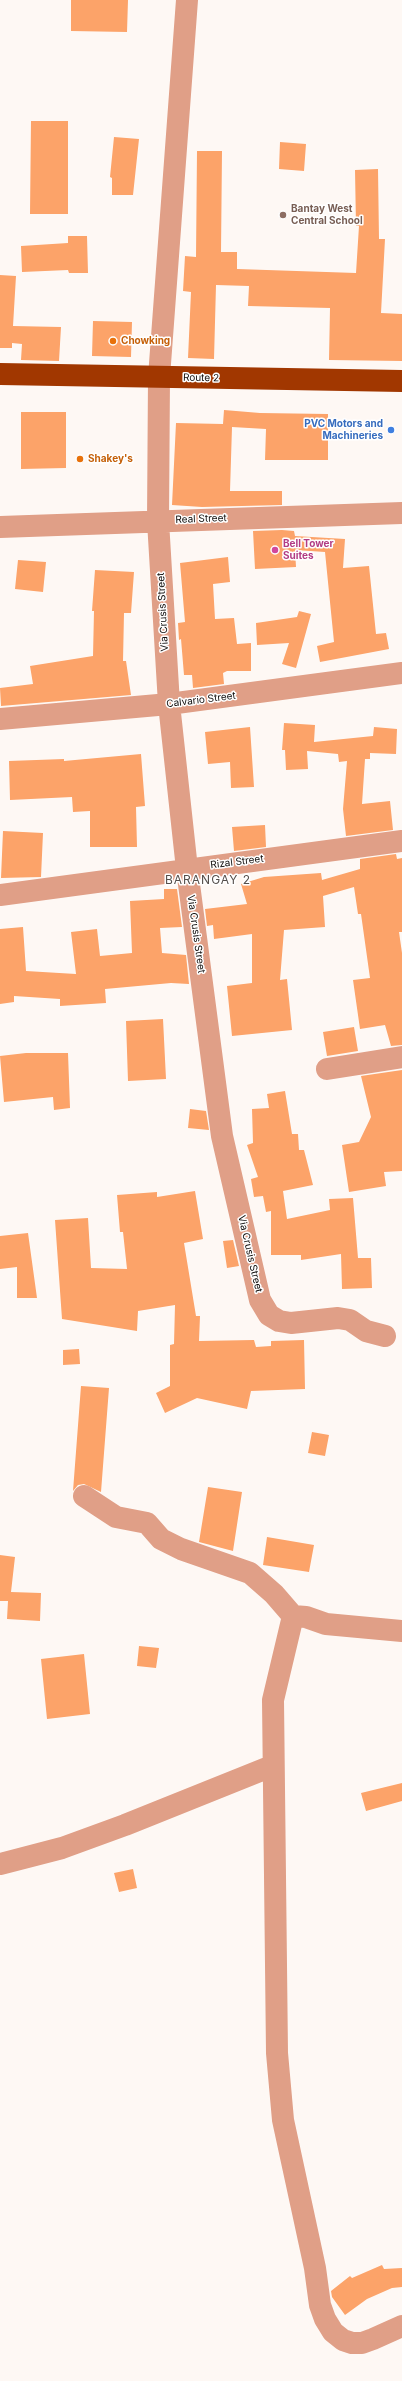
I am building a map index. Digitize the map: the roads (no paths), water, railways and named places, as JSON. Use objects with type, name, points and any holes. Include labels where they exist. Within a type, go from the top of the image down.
[{"type":"highway","name":"Route 2","points":[[0,374],[402,381]]},
{"type":"street","name":"Via Crusis Street","points":[[187,0],[159,377],[158,521],[168,704],[187,869],[222,1136],[260,1300],[269,1315],[279,1321],[303,1323],[338,1318],[350,1320],[366,1331],[385,1336]]},
{"type":"street","name":"Real Street","points":[[0,527],[402,513]]},
{"type":"street","name":"Calvario Street","points":[[0,720],[168,704],[402,673]]},
{"type":"street","name":"Rizal Street","points":[[0,895],[402,841]]},
{"type":"street","points":[[327,1069],[402,1057]]},
{"type":"street","points":[[84,1496],[116,1517],[147,1523],[161,1539],[181,1549],[250,1573],[274,1594],[293,1616],[306,1617],[326,1624],[402,1631]]},
{"type":"street","points":[[293,1616],[273,1700],[272,1766],[277,2053],[283,2120],[315,2268],[320,2305],[325,2319],[333,2332],[343,2340],[352,2343],[362,2343],[402,2326]]},
{"type":"street","points":[[0,1864],[62,1848],[125,1825],[272,1766]]},
{"type":"place","name":"Bantay West Central School","points":[[283,215]]},
{"type":"place","name":"Chowking","points":[[113,341]]},
{"type":"place","name":"PVC Motors and Machineries","points":[[391,430]]},
{"type":"place","name":"Shakey's","points":[[80,459]]},
{"type":"place","name":"Bell Tower Suites","points":[[275,550]]},
{"type":"district","name":"BARANGAY 2","points":[[208,880]]}]
